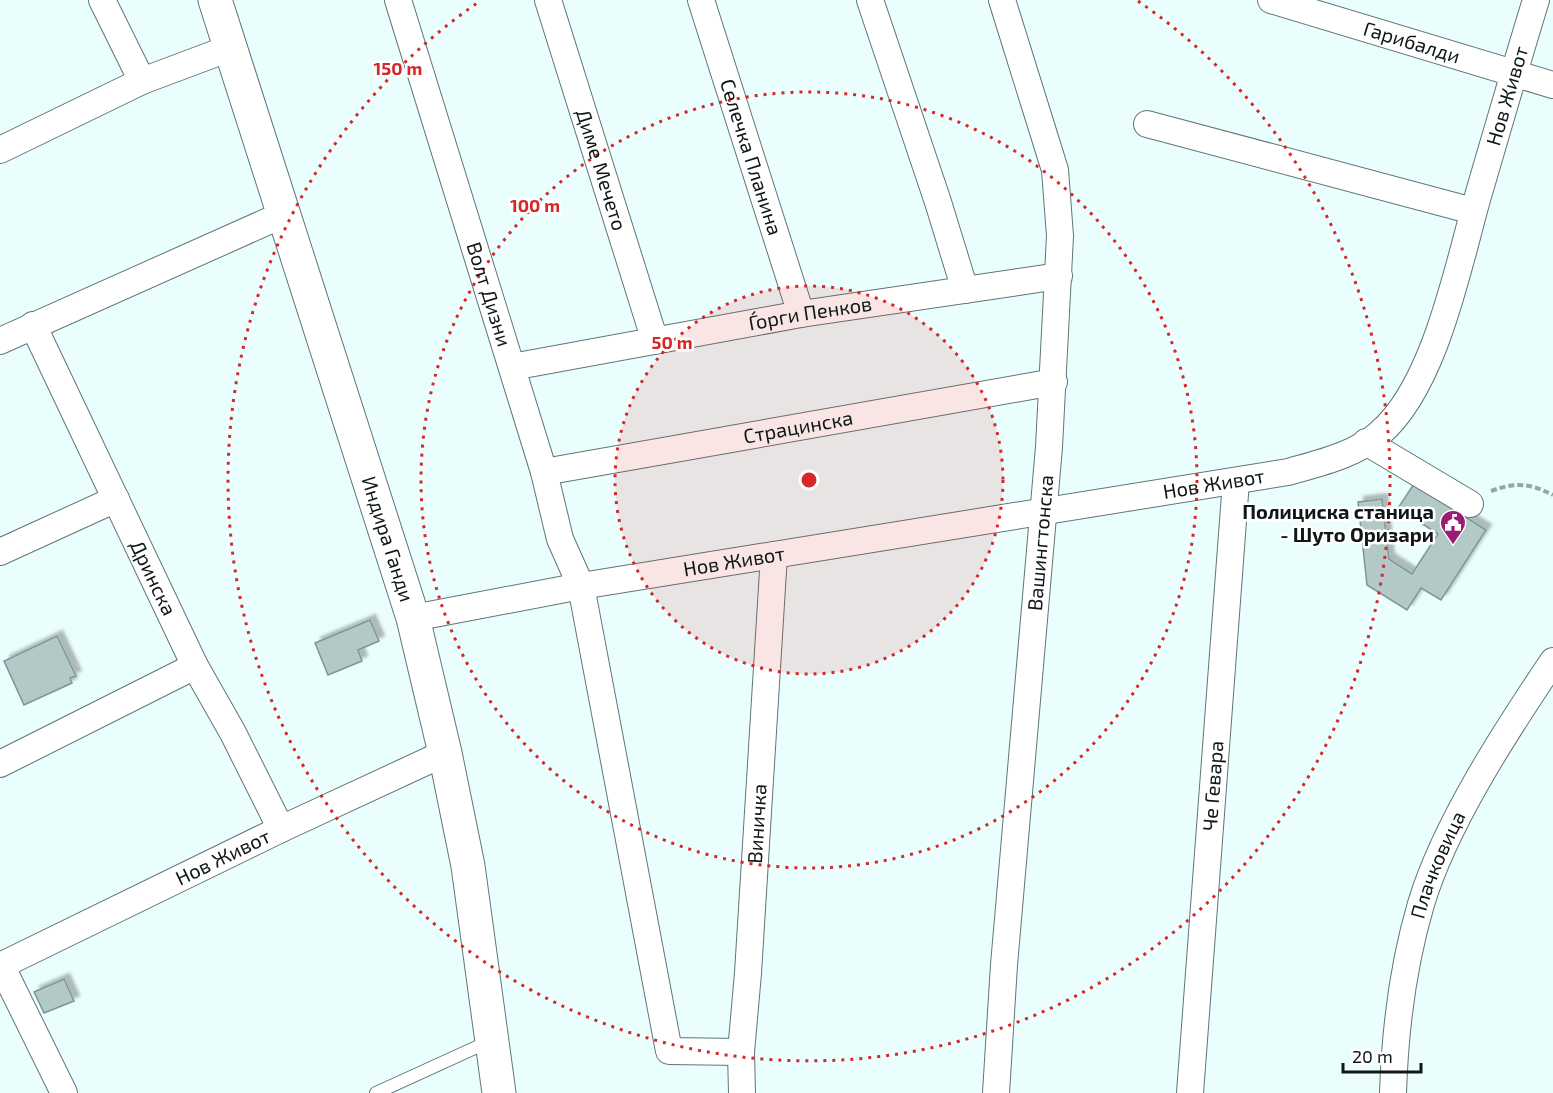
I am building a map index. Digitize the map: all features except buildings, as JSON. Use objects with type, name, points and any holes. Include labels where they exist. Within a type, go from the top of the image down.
[{"type":"street","points":[[102,0],[142,81]]},
{"type":"street","name":"Индира Ганди","points":[[215,0],[413,618],[446,753],[468,866],[499,1093]]},
{"type":"street","name":"Волт Дизни","points":[[398,0],[544,472],[560,539],[581,586]]},
{"type":"street","name":"Диме Мечето","points":[[548,0],[655,342]]},
{"type":"street","name":"Селечка Планина","points":[[701,0],[801,314]]},
{"type":"street","points":[[870,0],[965,290]]},
{"type":"street","name":"Вашингтонска","points":[[996,1093],[1004,965],[1054,382],[1060,236],[1054,170],[1002,0]]},
{"type":"street","name":"Гарибалди","points":[[1271,0],[1553,85]]},
{"type":"street","name":"Нов Живот","points":[[413,618],[581,586],[1043,514],[1288,472],[1330,460],[1366,442],[1379,434],[1411,397],[1440,327],[1536,0]]},
{"type":"street","points":[[0,150],[142,81],[230,48]]},
{"type":"street","points":[[1147,124],[1473,212]]},
{"type":"street","points":[[0,340],[282,215]]},
{"type":"street","name":"Ѓорги Пенков","points":[[512,367],[801,314],[1059,276]]},
{"type":"street","name":"Дринска","points":[[33,325],[195,666],[233,733],[280,829]]},
{"type":"street","name":"Страцинска","points":[[544,472],[1054,382]]},
{"type":"street","points":[[1366,442],[1470,504]]},
{"type":"street","name":"Че Гевара","points":[[1190,1093],[1236,481]]},
{"type":"street","points":[[0,552],[116,499]]},
{"type":"street","name":"Виничка","points":[[742,1093],[741,1052],[774,555]]},
{"type":"street","points":[[581,586],[669,1051],[741,1052]]},
{"type":"street","name":"Плачковица","points":[[1393,1093],[1398,1025],[1421,904],[1454,825],[1525,702],[1553,661]]},
{"type":"street","points":[[0,764],[195,666]]},
{"type":"street","name":"Нов Живот","points":[[1,966],[280,829],[446,753]]},
{"type":"street","points":[[1,966],[64,1093]]},
{"type":"lane","points":[[376,1093],[492,1040]]},
{"type":"path","points":[[1470,504],[1512,483],[1532,484],[1553,495]]},
{"type":"place","name":"Полициска станица - Шуто Оризари","points":[[1453,546]]}]
